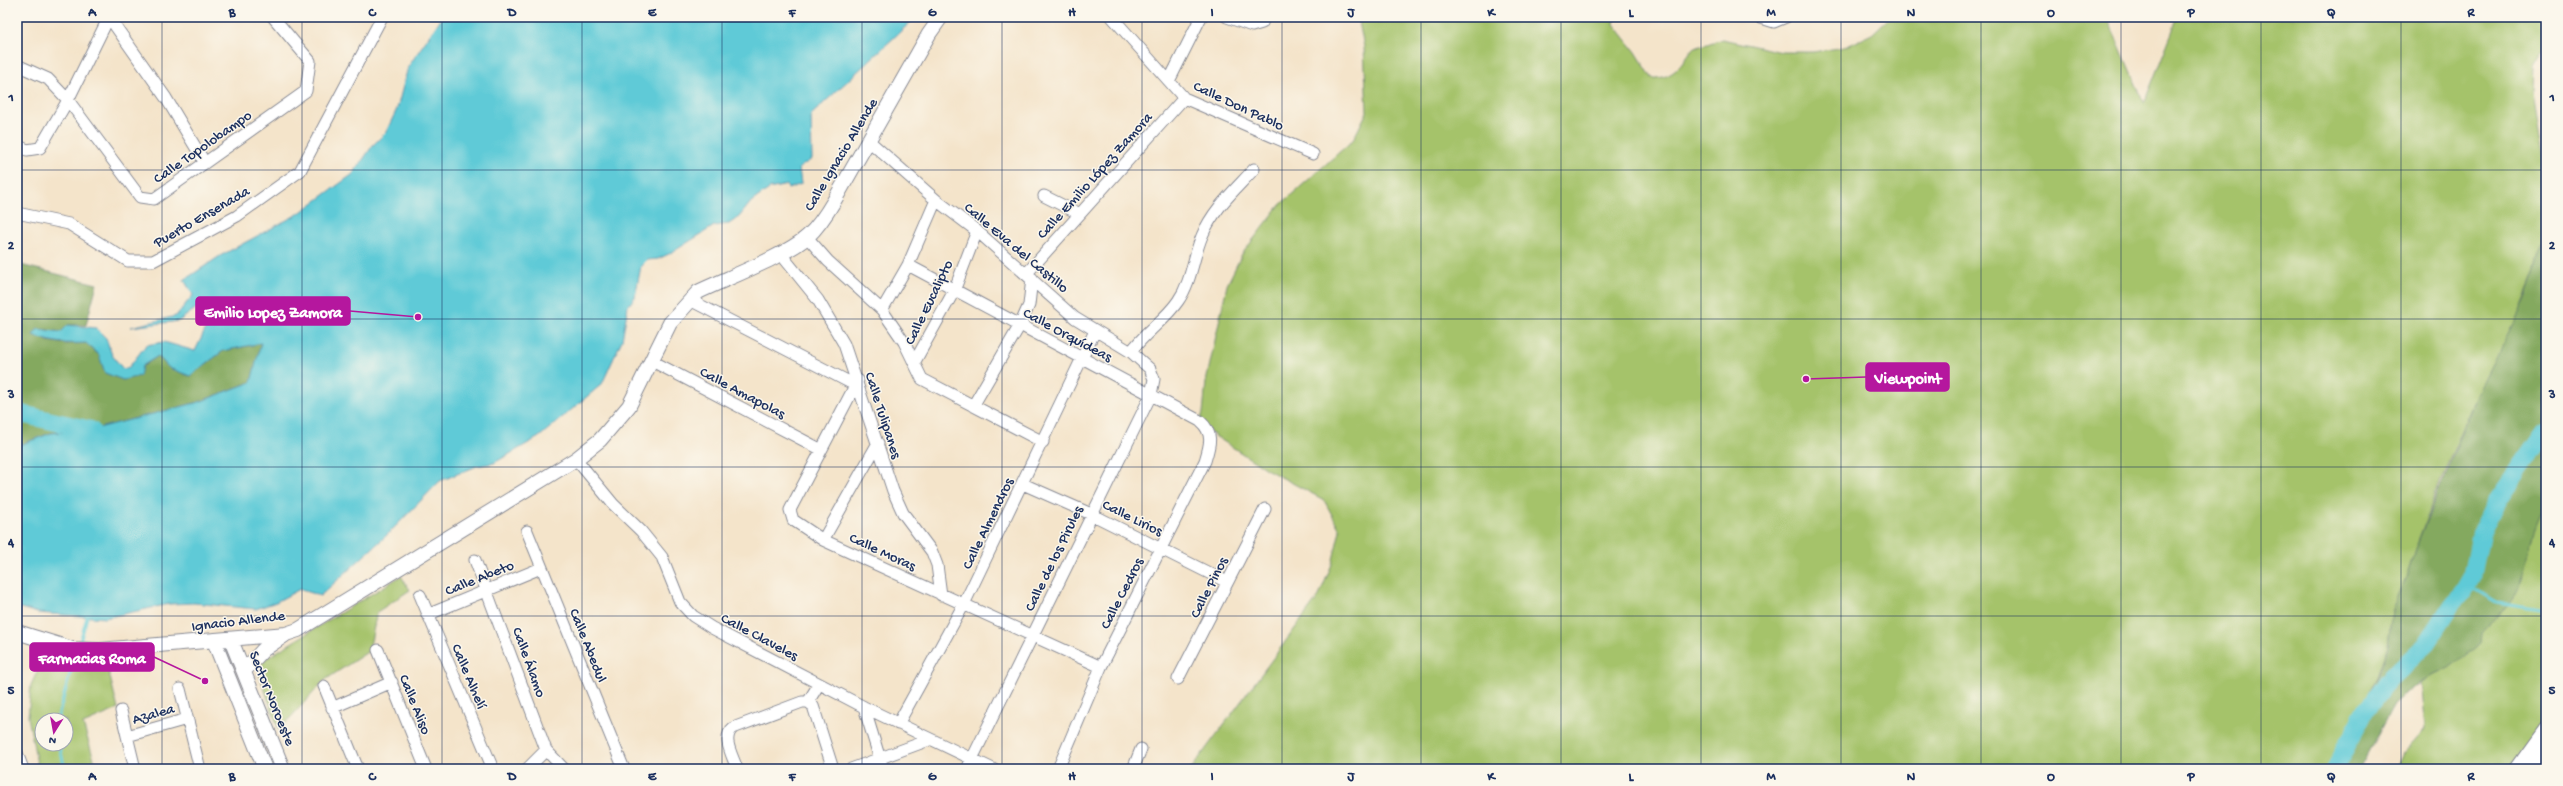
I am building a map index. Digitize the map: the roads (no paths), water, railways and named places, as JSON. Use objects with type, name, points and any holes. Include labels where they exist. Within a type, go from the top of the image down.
[{"type":"street","points":[[17,145],[27,150],[40,148],[68,100],[109,17],[166,98],[205,163]]},
{"type":"street","name":"Calle Topolobampo","points":[[17,65],[48,79],[68,100],[140,197],[154,199],[306,91],[310,62],[273,17]]},
{"type":"street","name":"Puerto Ensenada","points":[[17,213],[69,224],[128,261],[153,261],[237,216],[300,170],[382,17]]},
{"type":"street","name":"Calle Ignacio Allende","points":[[503,505],[576,459],[600,440],[629,406],[670,323],[698,292],[780,253],[807,237],[825,217],[929,34],[942,17]]},
{"type":"street","name":"Calle Don Pablo","points":[[1112,17],[1184,98],[1313,154]]},
{"type":"street","points":[[1169,81],[1201,17]]},
{"type":"street","points":[[1227,17],[1252,26],[1262,23],[1264,17]]},
{"type":"street","points":[[1758,17],[1774,22],[1786,17]]},
{"type":"street","name":"Calle Emilio López Zamora","points":[[1029,276],[1080,214],[1184,98]]},
{"type":"street","name":"Calle Eva del Castillo","points":[[869,141],[936,200],[977,231],[1075,318],[1131,352],[1150,369]]},
{"type":"street","points":[[1131,352],[1140,339],[1177,302],[1187,286],[1202,236],[1213,215],[1254,169]]},
{"type":"street","points":[[1044,196],[1080,214]]},
{"type":"street","points":[[882,310],[908,265],[936,200]]},
{"type":"street","name":"Calle Eucalipto","points":[[914,363],[954,291],[977,231]]},
{"type":"street","points":[[807,237],[828,260],[882,310],[904,342],[922,379],[1043,442]]},
{"type":"street","name":"Calle Tulipanes","points":[[780,253],[833,322],[878,442],[893,491],[903,513],[932,552],[937,565],[941,595]]},
{"type":"street","name":"Calle Orquídeas","points":[[908,265],[954,291],[1200,421],[1209,432]]},
{"type":"street","points":[[973,406],[1020,325],[1029,305],[1029,276]]},
{"type":"street","points":[[690,300],[856,382]]},
{"type":"street","name":"Calle Almendros","points":[[898,724],[964,604],[1023,484],[1095,331]]},
{"type":"street","name":"Calle Amapolas","points":[[652,361],[820,449]]},
{"type":"street","name":"Calle de los Pirules","points":[[967,769],[1091,514],[1151,395],[1154,379],[1150,369]]},
{"type":"street","name":"Calle Moras","points":[[856,382],[820,449],[790,515],[793,520],[823,540],[941,595],[964,604],[1031,637],[1101,667]]},
{"type":"street","name":"Calle Cedros","points":[[1058,769],[1101,667],[1206,461],[1210,444],[1209,432]]},
{"type":"street","points":[[823,540],[878,442]]},
{"type":"street","name":"Calle Claveles","points":[[576,459],[613,504],[641,531],[662,557],[680,602],[693,616],[712,628],[864,707],[929,740],[972,758],[993,769]]},
{"type":"street","name":"Calle Lirios","points":[[1023,484],[1161,547],[1227,582]]},
{"type":"street","name":"Ignacio Allende","points":[[17,632],[72,649],[100,650],[214,642],[286,634],[311,622],[503,505]]},
{"type":"street","name":"Calle Pinos","points":[[1178,678],[1265,509]]},
{"type":"street","name":"Calle Abedul","points":[[527,532],[624,769]]},
{"type":"street","name":"Calle Álamo","points":[[475,560],[546,750],[564,769]]},
{"type":"street","name":"Calle Abeto","points":[[427,615],[541,568]]},
{"type":"street","name":"Calle Alhelí","points":[[420,595],[427,615],[493,769]]},
{"type":"street","points":[[244,671],[263,650],[286,634]]},
{"type":"street","name":"Sector Noroeste","points":[[231,640],[283,769]]},
{"type":"street","points":[[214,642],[264,769]]},
{"type":"street","name":"Calle Aliso","points":[[378,650],[426,769]]},
{"type":"street","points":[[332,708],[392,682]]},
{"type":"street","points":[[808,702],[819,684]]},
{"type":"street","points":[[324,686],[358,769]]},
{"type":"street","points":[[180,689],[200,769]]},
{"type":"street","points":[[737,769],[726,738],[729,731],[733,728],[802,702],[808,702],[813,706],[833,769]]},
{"type":"street","points":[[864,707],[882,764]]},
{"type":"street","points":[[121,712],[135,769]]},
{"type":"street","name":"Azalea","points":[[127,736],[187,719]]},
{"type":"street","points":[[2517,769],[2546,729]]},
{"type":"street","points":[[851,769],[882,764],[929,740]]},
{"type":"street","points":[[1133,769],[1141,749]]},
{"type":"street","points":[[527,769],[546,750]]},
{"type":"street","points":[[2531,769],[2546,750]]},
{"type":"street","points":[[17,753],[23,769]]},
{"type":"water","points":[[442,17],[916,17],[811,115],[812,159],[799,168],[801,184],[788,189],[787,185],[769,189],[751,202],[739,217],[729,224],[714,226],[671,253],[658,259],[647,260],[641,266],[635,297],[628,306],[622,340],[602,384],[539,437],[494,463],[477,466],[440,481],[387,535],[320,596],[300,589],[276,602],[256,609],[194,603],[169,604],[105,618],[38,613],[17,607],[17,446],[51,433],[91,430],[199,402],[251,382],[261,343],[223,351],[190,376],[169,368],[158,356],[142,366],[140,376],[123,380],[105,373],[99,355],[86,343],[59,342],[46,340],[33,335],[38,329],[61,332],[68,325],[96,328],[106,338],[112,355],[123,369],[129,367],[146,345],[164,342],[195,351],[214,312],[202,304],[179,321],[131,327],[176,316],[193,295],[184,280],[220,256],[298,214],[353,174],[373,145],[386,132],[397,109],[408,67]]},
{"type":"waterway","points":[[17,413],[91,430]]},
{"type":"waterway","points":[[2334,769],[2367,708],[2391,677],[2426,645],[2454,602],[2464,592],[2472,578],[2481,533],[2495,504],[2546,431]]},
{"type":"waterway","points":[[2468,585],[2497,602],[2546,610]]},
{"type":"waterway","points":[[79,645],[87,617]]},
{"type":"waterway","points":[[59,712],[76,653]]},
{"type":"waterway","points":[[61,752],[65,769]]},
{"type":"place","name":"Emilio Lopez Zamora","points":[[418,317]]},
{"type":"place","name":"Viewpoint","points":[[1806,379]]},
{"type":"place","name":"Farmacias Roma","points":[[205,681]]}]
